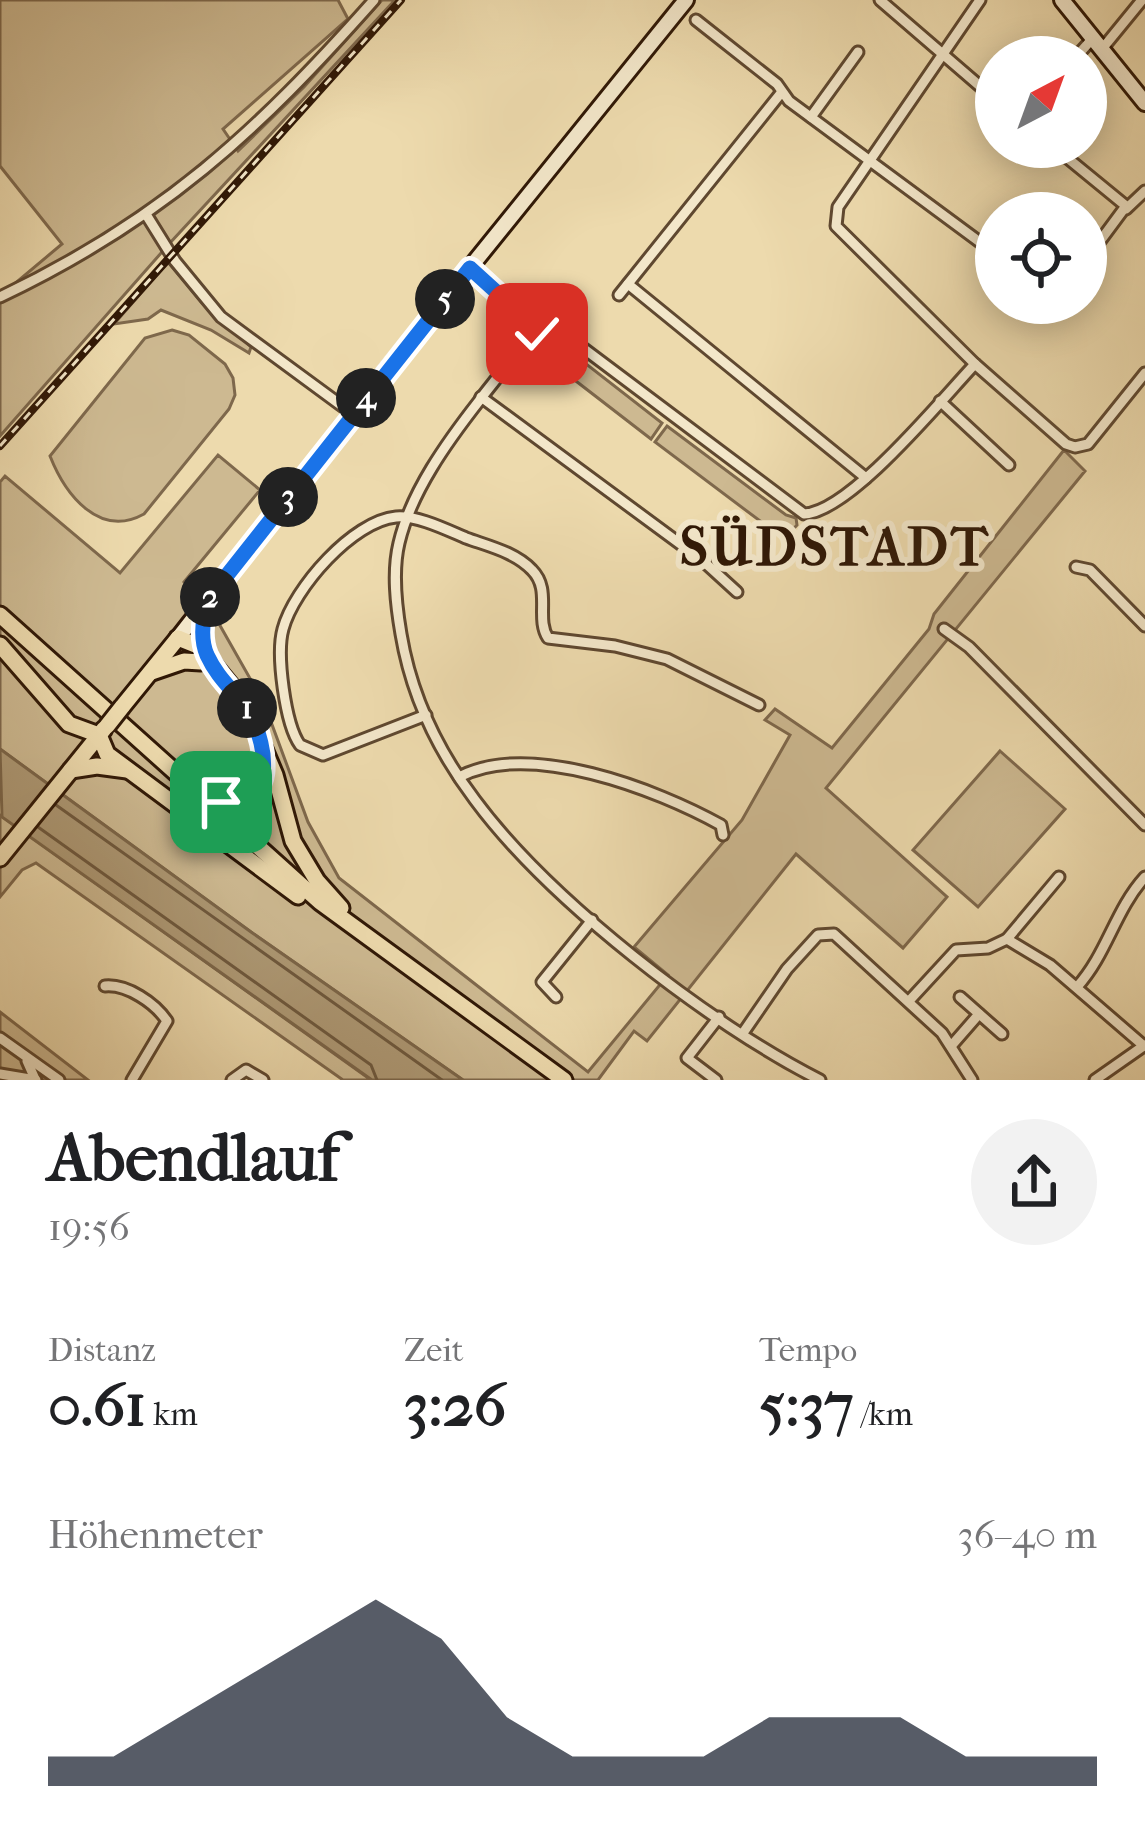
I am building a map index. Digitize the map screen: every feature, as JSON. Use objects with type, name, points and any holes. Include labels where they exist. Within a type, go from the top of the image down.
[{"type":"main road","points":[[0,615],[352,928]]},
{"type":"main road","points":[[0,858],[178,638],[190,640],[244,702],[300,855],[371,941]]},
{"type":"main road","points":[[0,645],[64,718],[82,731],[103,730]]},
{"type":"main road","points":[[149,673],[184,662],[208,662]]},
{"type":"main road","points":[[64,718],[73,750],[70,770]]},
{"type":"main road","points":[[103,730],[107,754],[128,770],[304,900],[371,941],[564,1080]]},
{"type":"main road","points":[[172,772],[221,802],[244,799],[262,781],[260,736]]},
{"type":"main road","points":[[70,770],[105,766],[128,770]]},
{"type":"street","points":[[0,297],[147,215],[271,113],[374,0]]},
{"type":"street","points":[[178,638],[686,0]]},
{"type":"street","points":[[880,0],[975,83]]},
{"type":"street","points":[[980,0],[838,207],[836,226],[1029,414],[1075,447],[1088,444],[1145,374]]},
{"type":"street","points":[[1062,0],[1091,36]]},
{"type":"street","points":[[1105,36],[1142,0]]},
{"type":"street","points":[[696,20],[811,117],[975,238]]},
{"type":"street","points":[[811,117],[858,52]]},
{"type":"street","points":[[1107,56],[1145,103]]},
{"type":"street","points":[[620,295],[782,93]]},
{"type":"street","points":[[1081,168],[1125,203],[1126,209]]},
{"type":"street","points":[[1107,233],[1145,190]]},
{"type":"street","points":[[147,215],[175,261],[221,317],[353,414]]},
{"type":"street","points":[[470,268],[514,308],[524,332],[512,358],[448,444],[407,518],[397,554],[398,614],[410,671],[426,715],[459,777],[497,827],[592,920],[719,1018],[820,1080]]},
{"type":"street","points":[[628,284],[866,478]]},
{"type":"street","points":[[524,332],[562,338],[583,348],[804,514],[819,513],[866,478],[975,364]]},
{"type":"street","points":[[481,398],[702,560],[737,592]]},
{"type":"street","points":[[940,400],[1009,464]]},
{"type":"street","points":[[426,715],[323,755],[300,745],[286,712],[282,638],[298,600],[358,530],[380,521],[407,518],[498,549],[532,569],[542,587],[543,631],[548,638],[615,646],[667,659],[759,704]]},
{"type":"street","points":[[1076,567],[1090,570],[1145,626]]},
{"type":"street","points":[[208,662],[202,633],[209,598]]},
{"type":"street","points":[[944,629],[969,646],[1145,826]]},
{"type":"street","points":[[459,777],[484,767],[587,772],[685,806],[721,825],[723,835]]},
{"type":"street","points":[[909,1001],[956,950],[988,948],[1007,939],[1059,877]]},
{"type":"street","points":[[1077,987],[1100,961],[1118,916],[1145,877]]},
{"type":"street","points":[[556,997],[542,982],[592,920]]},
{"type":"street","points":[[743,1033],[796,958],[825,933],[844,942],[909,1001],[952,1045],[972,1080]]},
{"type":"street","points":[[1007,939],[1077,987],[1145,1046],[1095,1080]]},
{"type":"street","points":[[105,986],[119,985],[160,1011],[167,1021],[132,1080]]},
{"type":"street","points":[[960,997],[1002,1034]]},
{"type":"street","points":[[952,1045],[979,1014]]},
{"type":"street","points":[[716,1080],[687,1058],[719,1018]]},
{"type":"street","points":[[36,1080],[28,1062],[0,1038],[59,1080]]},
{"type":"street","points":[[232,1080],[246,1070],[262,1080]]},
{"type":"street","points":[[0,1074],[36,1080]]},
{"type":"shaded area","points":[[0,0],[338,0],[348,19],[223,129],[238,151],[382,0],[395,0],[169,244],[0,436],[0,296],[62,244],[0,166]]},
{"type":"shaded area","points":[[168,262],[202,303],[251,347],[249,353],[211,330],[161,310],[148,319],[114,324]]},
{"type":"shaded area","points":[[172,330],[189,335],[225,364],[235,395],[229,409],[144,514],[128,520],[98,517],[74,498],[50,456],[145,338]]},
{"type":"shaded area","points":[[539,342],[576,356],[662,423],[651,439],[528,344]]},
{"type":"shaded area","points":[[667,426],[796,518],[797,525],[784,539],[655,442]]},
{"type":"shaded area","points":[[1064,450],[1085,471],[826,788],[947,897],[903,948],[796,854],[647,1041],[634,1031],[598,1080],[463,1080],[0,749],[0,482],[5,476],[120,573],[218,455],[260,490],[184,582],[214,615],[264,703],[308,822],[339,878],[588,1072],[668,975],[634,947],[742,820],[790,735],[765,720],[775,709],[832,748]]},
{"type":"shaded area","points":[[1000,751],[1065,809],[978,907],[913,850]]},
{"type":"shaded area","points":[[0,815],[371,1080],[343,1080],[36,863],[22,870],[0,897]]},
{"type":"shaded area","points":[[0,1012],[88,1080],[0,1080]]},
{"type":"water","points":[[0,749],[463,1080],[372,1080],[2,817]]},
{"type":"railway","points":[[0,446],[401,0]]},
{"type":"district","name":"SÜDSTADT","points":[[835,547]]},
{"type":"route","points":[[221,802],[236,802],[252,794],[264,770],[260,736],[250,713],[203,644],[209,598],[470,268],[514,308],[524,332],[537,334]]}]
